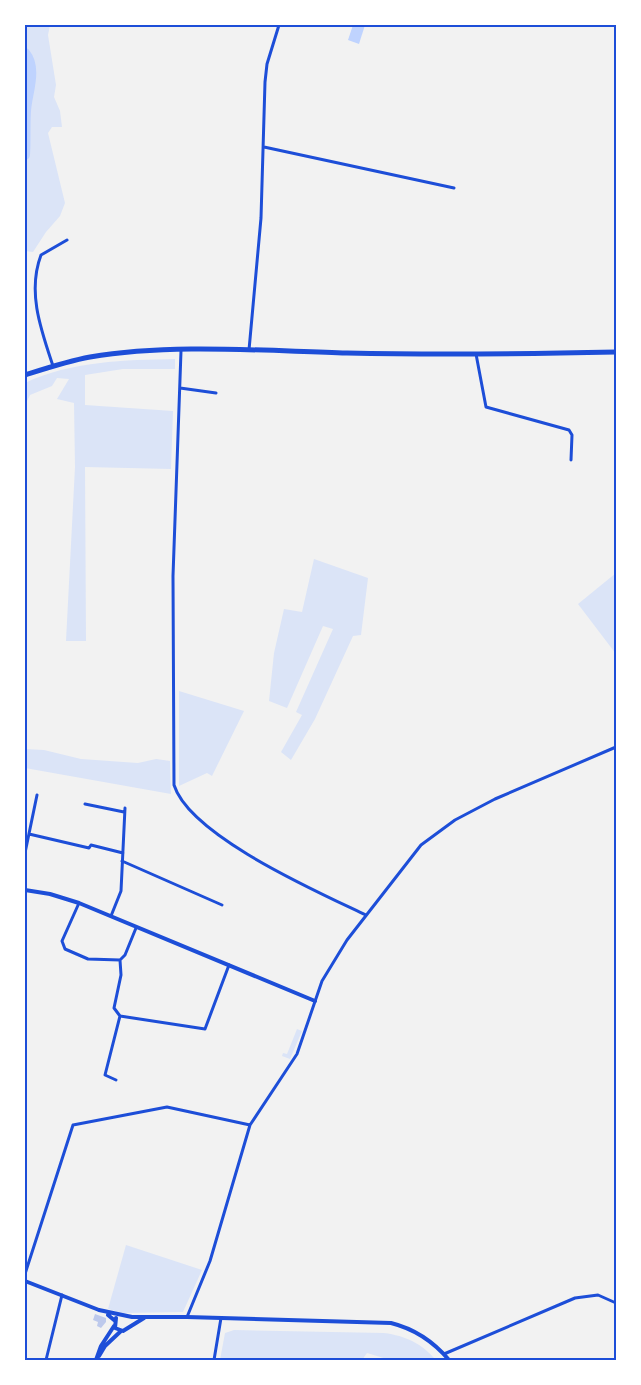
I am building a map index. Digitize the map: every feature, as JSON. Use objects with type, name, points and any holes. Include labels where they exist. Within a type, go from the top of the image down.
[{"type":"main road","points":[[25,375],[52,366],[91,357],[182,350],[476,354],[616,352]]},
{"type":"street","points":[[249,351],[261,218],[265,82],[267,64],[279,25]]},
{"type":"street","points":[[264,147],[454,188]]},
{"type":"street","points":[[52,366],[37,316],[36,268],[41,254],[67,240]]},
{"type":"street","points":[[182,350],[174,576],[174,785],[178,795],[193,815],[269,868],[366,915]]},
{"type":"street","points":[[476,354],[486,407],[569,430],[572,435],[571,460]]},
{"type":"street","points":[[180,388],[216,393]]},
{"type":"street","points":[[187,1316],[210,1261],[250,1125],[297,1054],[330,964],[366,915],[421,845],[455,820],[495,799],[616,747]]},
{"type":"street","points":[[25,853],[37,795]]},
{"type":"street","points":[[85,804],[125,810],[121,891],[111,916]]},
{"type":"street","points":[[29,834],[88,848],[91,845],[123,853]]},
{"type":"street","points":[[122,861],[222,905]]},
{"type":"street","points":[[25,890],[50,894],[79,903],[315,1001]]},
{"type":"street","points":[[79,903],[62,941],[65,949],[88,959],[120,960],[125,955],[136,928]]},
{"type":"street","points":[[120,960],[121,975],[114,1008],[120,1016],[204,1029],[229,966]]},
{"type":"street","points":[[116,1080],[105,1075],[120,1016]]},
{"type":"street","points":[[25,1274],[73,1126],[167,1107],[250,1125]]},
{"type":"street","points":[[25,1281],[99,1310],[127,1317],[187,1316],[391,1323],[417,1332],[449,1360]]},
{"type":"street","points":[[46,1360],[62,1295]]},
{"type":"street","points":[[444,1354],[575,1298],[598,1295],[616,1303]]},
{"type":"street","points":[[99,1310],[114,1320]]},
{"type":"street","points":[[114,1320],[120,1316]]},
{"type":"street","points":[[96,1360],[104,1346],[120,1332],[149,1316]]},
{"type":"street","points":[[127,1317],[130,1322],[129,1327]]},
{"type":"street","points":[[214,1360],[221,1318]]},
{"type":"street","points":[[96,1360],[100,1346],[114,1326],[114,1320]]},
{"type":"street","points":[[114,1326],[120,1332]]},
{"type":"shaded area","points":[[25,25],[50,25],[48,35],[56,85],[54,97],[60,111],[62,127],[52,127],[48,133],[65,203],[60,216],[46,232],[33,252],[25,251]]},
{"type":"shaded area","points":[[175,359],[175,369],[123,369],[85,375],[85,405],[173,411],[171,469],[85,467],[86,641],[66,641],[75,467],[74,403],[57,399],[69,379],[57,378],[52,386],[30,395],[25,405],[25,383],[61,370],[79,366],[118,361]]},
{"type":"shaded area","points":[[314,559],[368,578],[361,635],[353,636],[315,719],[291,760],[281,752],[302,715],[296,712],[333,629],[323,626],[287,708],[269,701],[274,653],[284,609],[302,612]]},
{"type":"shaded area","points":[[616,573],[616,654],[578,604]]},
{"type":"shaded area","points":[[179,691],[244,711],[212,776],[207,773],[179,786]]},
{"type":"shaded area","points":[[25,749],[44,750],[81,759],[138,763],[156,759],[170,761],[171,794],[25,768]]},
{"type":"shaded area","points":[[297,1029],[302,1031],[290,1059],[282,1056],[283,1053],[287,1054]]},
{"type":"shaded area","points":[[126,1245],[202,1270],[183,1312],[123,1313],[108,1309]]},
{"type":"shaded area","points":[[234,1330],[384,1333],[413,1341],[436,1360],[390,1360],[367,1353],[362,1360],[220,1360],[225,1333]]},
{"type":"water","points":[[353,25],[365,25],[359,44],[348,40]]},
{"type":"building","points":[[95,1314],[106,1318],[106,1322],[101,1328],[97,1326],[98,1322],[93,1320]]},
{"type":"waterway","points":[[25,53],[31,66],[31,81],[26,111],[25,155]]}]
